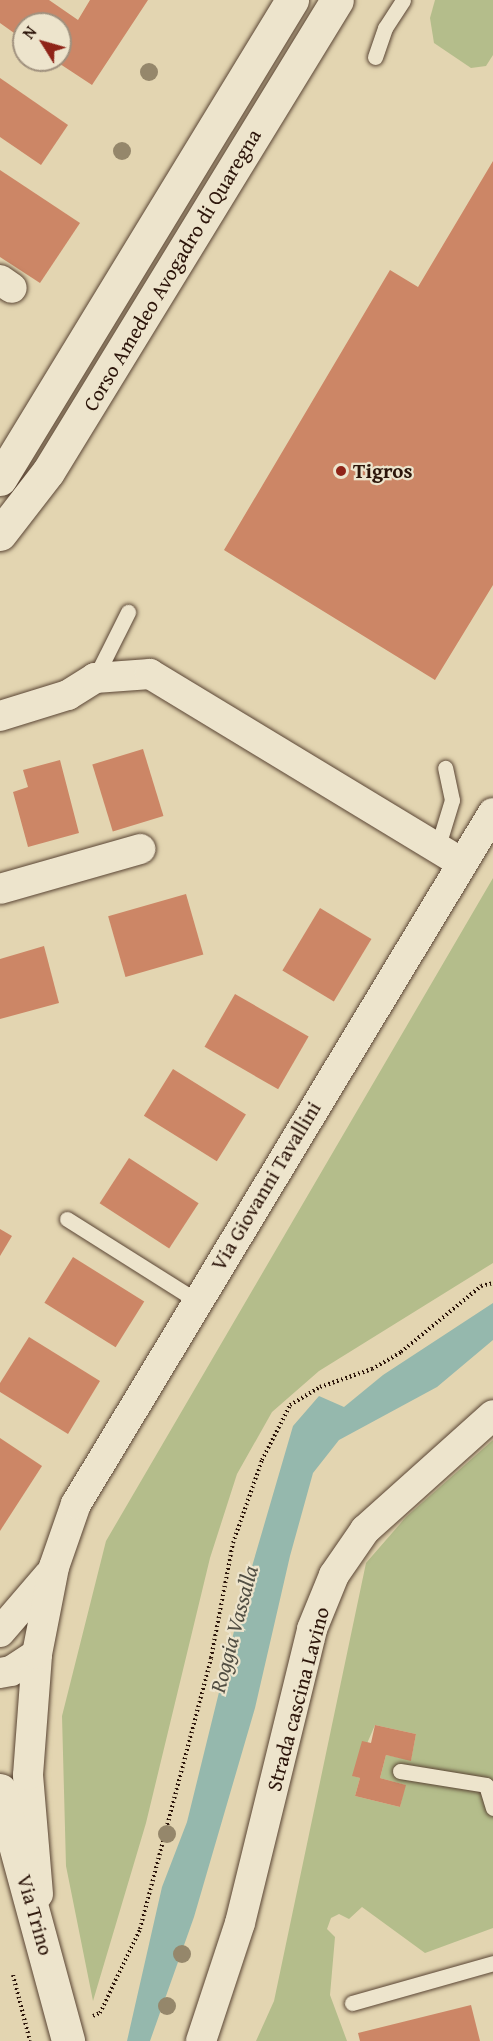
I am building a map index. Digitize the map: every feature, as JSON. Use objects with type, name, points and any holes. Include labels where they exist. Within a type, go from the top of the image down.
[{"type":"main road","name":"Corso Amedeo Avogadro di Quaregna","points":[[0,479],[292,0]]},
{"type":"main road","name":"Corso Amedeo Avogadro di Quaregna","points":[[0,534],[48,472],[337,0]]},
{"type":"main road","name":"Via Trino","points":[[0,1790],[67,2035]]},
{"type":"street","points":[[0,716],[68,695],[95,678],[150,674],[450,856]]},
{"type":"street","name":"Via Giovanni Tavallini","points":[[41,1936],[28,1775],[37,1654],[54,1567],[76,1504],[197,1301],[450,856],[493,813]]},
{"type":"street","points":[[0,889],[140,849]]},
{"type":"street","name":"Strada cascina Lavino","points":[[201,2041],[240,1923],[312,1629],[334,1575],[365,1530],[493,1415]]},
{"type":"street","name":"Via Giovanni Tavallini","points":[[0,1632],[33,1598],[54,1567]]},
{"type":"street","points":[[0,1600],[33,1598]]},
{"type":"street","points":[[0,1673],[11,1671],[37,1654]]},
{"type":"lane","points":[[375,57],[385,28],[403,0]]},
{"type":"lane","points":[[95,678],[128,612]]},
{"type":"lane","points":[[445,768],[452,800],[450,856]]},
{"type":"lane","points":[[68,1220],[197,1301]]},
{"type":"lane","points":[[400,1771],[486,1785],[493,1808]]},
{"type":"lane","points":[[352,2003],[493,1963]]},
{"type":"path","points":[[67,2035],[100,2013],[140,1929],[200,1703],[232,1543],[262,1460],[290,1405],[320,1388],[372,1369],[401,1352],[481,1286],[493,1282]]},
{"type":"path","points":[[11,1967],[30,2041]]},
{"type":"green space","points":[[435,0],[493,0],[493,55],[486,66],[471,68],[434,43],[430,18]]},
{"type":"green space","points":[[493,878],[493,1263],[319,1371],[272,1412],[237,1474],[210,1558],[146,1823],[93,2001],[66,1866],[62,1716],[106,1541]]},
{"type":"green space","points":[[493,1440],[493,1928],[425,1953],[362,1907],[349,1919],[339,1914],[331,1918],[327,1929],[335,1937],[330,1995],[347,2041],[256,2041],[274,2001],[366,1563],[406,1517]],"holes":[[[375,1725],[416,1734],[411,1760],[386,1755],[380,1778],[405,1785],[400,1807],[355,1796],[360,1778],[353,1776]]]},
{"type":"water","points":[[493,1303],[493,1340],[437,1387],[339,1440],[313,1473],[290,1556],[255,1708],[194,1917],[150,2041],[127,2041],[162,1887],[187,1822],[239,1611],[293,1426],[319,1396],[344,1407],[383,1375]]},
{"type":"building","points":[[0,0],[49,0],[66,12],[12,12],[12,32],[0,23]]},
{"type":"building","points":[[90,0],[148,0],[92,85],[72,72],[72,16],[78,20]]},
{"type":"building","points":[[0,78],[68,125],[41,165],[0,137]]},
{"type":"building","points":[[493,161],[493,585],[435,680],[224,550],[390,270],[418,287]]},
{"type":"building","points":[[0,170],[80,223],[40,283],[0,257]]},
{"type":"building","points":[[143,749],[163,816],[113,831],[92,764]]},
{"type":"building","points":[[60,760],[79,833],[28,847],[13,792],[28,787],[23,770]]},
{"type":"building","points":[[186,894],[203,955],[126,977],[108,916]]},
{"type":"building","points":[[320,908],[371,939],[334,1001],[282,971]]},
{"type":"building","points":[[44,946],[59,1003],[0,1019],[0,959]]},
{"type":"building","points":[[235,994],[309,1036],[278,1089],[204,1047]]},
{"type":"building","points":[[173,1069],[246,1115],[217,1161],[144,1116]]},
{"type":"building","points":[[129,1158],[199,1203],[169,1248],[100,1203]]},
{"type":"building","points":[[0,1229],[12,1236],[0,1256]]},
{"type":"building","points":[[73,1257],[144,1302],[116,1347],[44,1303]]},
{"type":"building","points":[[29,1337],[100,1381],[68,1434],[0,1392],[0,1383]]},
{"type":"building","points":[[0,1438],[42,1466],[0,1531]]},
{"type":"building","points":[[375,1725],[416,1734],[411,1761],[386,1755],[380,1778],[406,1785],[400,1807],[355,1796],[360,1778],[352,1776],[362,1741],[371,1743]]},
{"type":"building","points":[[471,2005],[480,2041],[360,2041],[358,2033]]},
{"type":"place","name":"Tigros","points":[[341,471]]},
{"type":"water label","name":"Roggia Vassalla","points":[[234,1629]]}]
